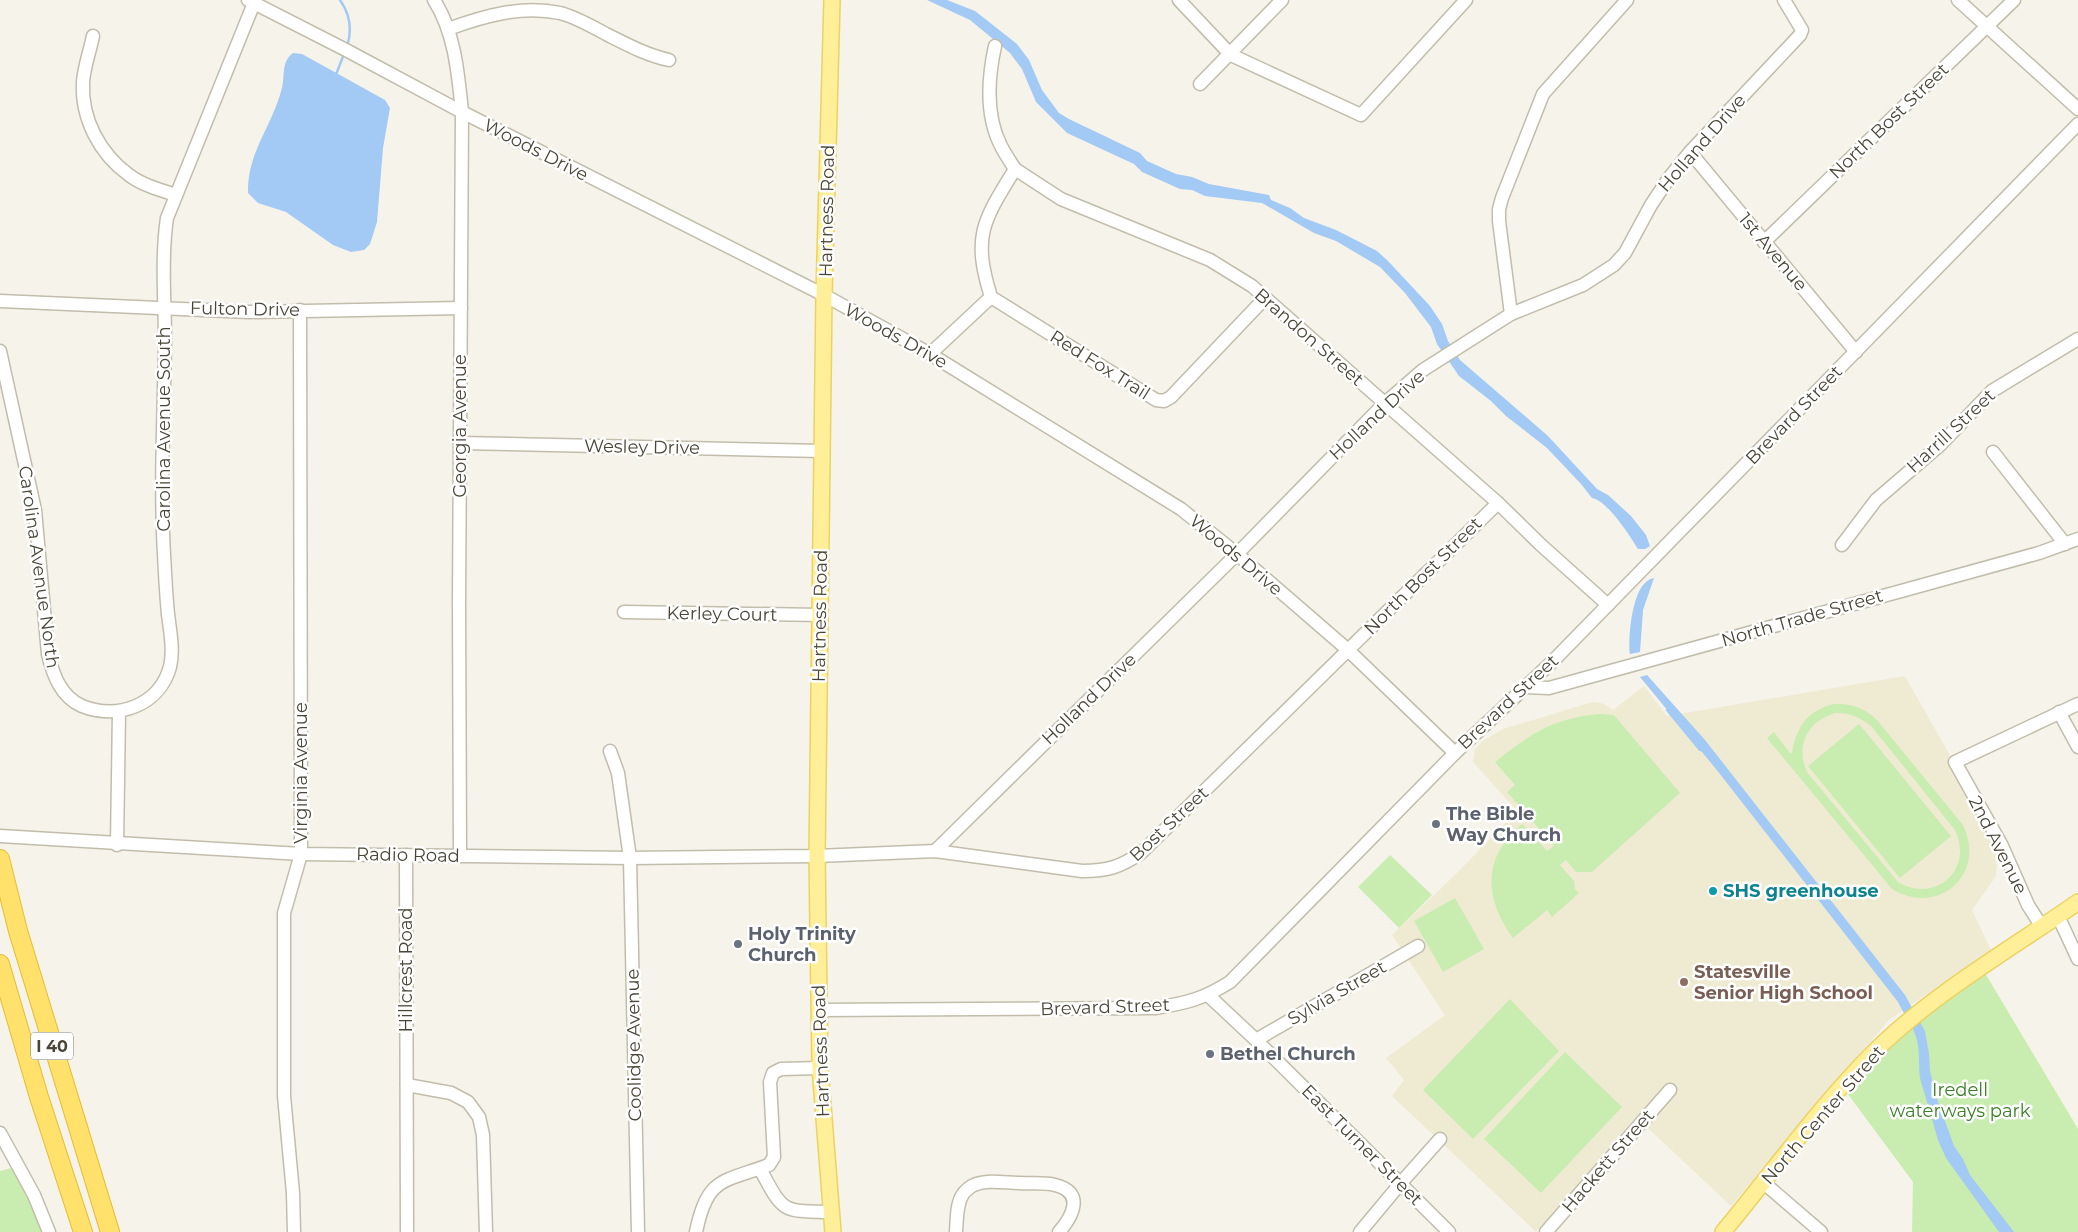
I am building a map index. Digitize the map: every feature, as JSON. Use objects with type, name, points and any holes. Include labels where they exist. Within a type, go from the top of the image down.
[{"type":"highway","name":"I 40","points":[[0,859],[18,932],[110,1232]]},
{"type":"highway","name":"I 40","points":[[0,964],[39,1097],[83,1232]]},
{"type":"main road","name":"Hartness Road","points":[[832,0],[824,296],[817,856],[820,1068],[832,1232]]},
{"type":"main road","name":"North Center Street","points":[[1723,1232],[1842,1086],[1880,1047],[1920,1013],[2078,902]]},
{"type":"street","name":"Georgia Avenue","points":[[434,0],[448,29],[458,68],[462,112],[460,856]]},
{"type":"street","points":[[1179,0],[1231,55],[1361,115],[1466,0]]},
{"type":"street","points":[[1200,84],[1231,55],[1282,0]]},
{"type":"street","points":[[1510,314],[1499,221],[1499,209],[1502,198],[1543,94],[1627,0]]},
{"type":"street","name":"Holland Drive","points":[[934,851],[1237,554],[1384,404],[1423,370],[1510,314],[1583,285],[1614,265],[1625,253],[1668,178],[1800,34],[1802,30],[1800,24],[1784,0]]},
{"type":"street","points":[[1958,0],[2078,109]]},
{"type":"street","name":"North Bost Street","points":[[1764,242],[2014,0]]},
{"type":"street","name":"Woods Drive","points":[[251,2],[462,112],[824,296],[930,354],[1181,509],[1237,554],[1348,650],[1455,753]]},
{"type":"street","name":"Carolina Avenue South","points":[[119,712],[136,707],[151,697],[163,683],[170,667],[172,647],[166,592],[163,513],[165,308],[163,242],[167,218],[251,2]]},
{"type":"street","points":[[448,29],[478,18],[510,11],[536,10],[552,12],[575,18],[653,57],[669,60]]},
{"type":"street","points":[[92,36],[83,82],[85,109],[94,135],[109,158],[130,176],[155,188],[176,195]]},
{"type":"street","points":[[930,354],[991,297],[983,269],[980,247],[990,210],[1015,169],[1000,145],[991,118],[989,89],[995,46]]},
{"type":"street","name":"Brevard Street","points":[[818,1010],[1127,1010],[1164,1007],[1209,996],[1230,982],[1455,753],[1608,605],[2078,124]]},
{"type":"street","name":"1st Avenue","points":[[1690,152],[1856,352]]},
{"type":"street","name":"Brandon Street","points":[[1015,169],[1061,199],[1210,260],[1238,276],[1498,503],[1541,545],[1608,605]]},
{"type":"street","name":"Red Fox Trail","points":[[991,297],[1156,400],[1164,401],[1171,397],[1265,298]]},
{"type":"street","name":"Fulton Drive","points":[[0,300],[249,312],[461,308]]},
{"type":"street","name":"Virginia Avenue","points":[[294,1232],[293,1193],[284,1096],[284,928],[286,906],[300,854],[300,310]]},
{"type":"street","name":"Harrill Street","points":[[1842,545],[1876,500],[1940,445],[1992,391],[2078,339]]},
{"type":"street","name":"Carolina Avenue North","points":[[0,351],[35,510],[48,654],[53,674],[63,692],[79,705],[98,712],[119,712]]},
{"type":"street","name":"Wesley Drive","points":[[460,443],[823,451]]},
{"type":"street","points":[[1993,452],[2065,544]]},
{"type":"street","name":"North Bost Street","points":[[1348,650],[1498,503]]},
{"type":"street","name":"North Trade Street","points":[[1525,687],[1549,688],[2039,553],[2078,539]]},
{"type":"street","name":"Kerley Court","points":[[624,612],[821,615]]},
{"type":"street","name":"Bost Street","points":[[817,856],[934,851],[1082,871],[1103,871],[1124,865],[1141,853],[1348,650]]},
{"type":"street","points":[[2078,704],[2059,712],[2078,747]]},
{"type":"street","points":[[117,844],[119,712]]},
{"type":"street","name":"2nd Avenue","points":[[2042,927],[2028,904],[2002,846],[1955,762],[2059,712]]},
{"type":"street","name":"Coolidge Avenue","points":[[610,751],[618,773],[630,858],[638,1232]]},
{"type":"street","name":"Radio Road","points":[[0,836],[300,854],[630,858],[817,856]]},
{"type":"street","name":"Hillcrest Road","points":[[406,855],[407,1232]]},
{"type":"street","points":[[2058,916],[2078,959]]},
{"type":"street","name":"Sylvia Street","points":[[1256,1040],[1418,946]]},
{"type":"street","name":"East Turner Street","points":[[1209,996],[1256,1040],[1449,1232]]},
{"type":"street","points":[[696,1232],[701,1211],[712,1190],[720,1182],[769,1165],[774,1156],[770,1082],[773,1073],[780,1069],[820,1068]]},
{"type":"street","points":[[407,1085],[451,1093],[468,1102],[479,1117],[483,1135],[486,1232]]},
{"type":"street","name":"Hackett Street","points":[[1546,1232],[1670,1090]]},
{"type":"street","points":[[0,1133],[34,1195],[48,1232]]},
{"type":"street","points":[[1360,1232],[1440,1139]]},
{"type":"street","points":[[760,1168],[776,1199],[785,1208],[802,1212],[831,1212]]},
{"type":"street","points":[[956,1232],[958,1208],[962,1194],[973,1185],[987,1182],[1053,1184],[1065,1188],[1072,1198],[1074,1210],[1069,1220],[1059,1232]]},
{"type":"street","points":[[1764,1183],[1821,1232]]},
{"type":"shaded area","name":"Statesville Senior High School","points":[[1905,676],[1998,840],[1996,876],[1972,910],[1991,950],[1889,1020],[1731,1206],[1636,1117],[1536,1232],[1392,1096],[1404,1080],[1386,1058],[1445,1015],[1392,935],[1456,874],[1517,811],[1473,762],[1475,749],[1484,740],[1503,729],[1589,703],[1604,704],[1613,710],[1644,686],[1667,716]]},
{"type":"green space","points":[[1834,704],[1852,705],[1863,709],[1877,720],[1963,825],[1969,843],[1969,860],[1963,875],[1954,886],[1941,894],[1926,898],[1909,896],[1892,889],[1767,738],[1774,732],[1790,753],[1792,753],[1797,735],[1805,721],[1810,715]],"holes":[[[1836,713],[1855,716],[1871,726],[1955,830],[1960,845],[1959,858],[1955,870],[1948,879],[1937,886],[1925,889],[1912,888],[1898,882],[1807,772],[1803,753],[1806,735],[1811,728],[1826,716]]]},
{"type":"green space","points":[[1600,714],[1614,715],[1680,793],[1592,872],[1576,872],[1566,860],[1560,865],[1574,881],[1575,889],[1579,893],[1552,917],[1547,910],[1513,938],[1503,923],[1493,893],[1494,864],[1500,850],[1509,837],[1522,824],[1547,851],[1554,846],[1507,792],[1515,785],[1495,762],[1543,729],[1568,719]]},
{"type":"green space","points":[[1859,724],[1951,836],[1900,878],[1808,766]]},
{"type":"green space","points":[[1390,855],[1432,895],[1399,928],[1358,887]]},
{"type":"green space","points":[[1455,898],[1484,949],[1443,972],[1414,921]]},
{"type":"green space","name":"Iredell waterways park","points":[[1982,968],[2078,1129],[2078,1232],[1912,1232],[1913,1182],[1842,1086]]},
{"type":"green space","points":[[1510,999],[1559,1051],[1473,1139],[1423,1090]]},
{"type":"green space","points":[[1565,1052],[1622,1107],[1541,1193],[1484,1139]]},
{"type":"green space","points":[[19,1166],[43,1232],[0,1232],[0,1171]]},
{"type":"water","points":[[927,0],[947,0],[975,11],[1017,44],[1029,60],[1042,90],[1059,113],[1069,119],[1140,153],[1147,161],[1176,174],[1192,177],[1209,184],[1269,195],[1271,200],[1290,208],[1304,218],[1336,230],[1377,251],[1430,306],[1442,324],[1448,341],[1460,360],[1548,436],[1597,489],[1608,495],[1631,516],[1646,535],[1650,546],[1645,549],[1638,549],[1611,512],[1598,500],[1592,498],[1547,448],[1459,376],[1437,344],[1431,327],[1405,293],[1380,267],[1336,241],[1314,233],[1262,203],[1205,196],[1192,190],[1180,189],[1142,172],[1134,164],[1067,133],[1036,102],[1022,69],[1010,53],[970,20]]},
{"type":"water","points":[[293,53],[302,54],[385,100],[390,108],[383,148],[377,222],[370,244],[364,250],[351,252],[333,245],[286,212],[258,203],[248,193],[251,165],[278,102],[285,65]]},
{"type":"water","points":[[1654,578],[1643,610],[1640,652],[1630,654],[1631,623],[1636,599],[1647,581]]},
{"type":"water","points":[[1647,675],[1705,740],[1905,995],[1925,1031],[1930,1071],[1936,1096],[1954,1146],[1963,1159],[1970,1175],[2014,1232],[1999,1232],[1946,1158],[1938,1140],[1920,1078],[1917,1040],[1898,1002],[1716,769],[1640,677]]},
{"type":"waterway","points":[[340,0],[346,11],[349,23],[347,47]]},
{"type":"waterway","points":[[335,77],[344,54]]},
{"type":"waterway","points":[[1667,710],[1700,750]]},
{"type":"place","name":"The Bible Way Church","points":[[1436,824]]},
{"type":"place","name":"SHS greenhouse","points":[[1713,891]]},
{"type":"place","name":"Holy Trinity Church","points":[[738,944]]},
{"type":"place","name":"Statesville Senior High School","points":[[1684,982]]},
{"type":"place","name":"Bethel Church","points":[[1210,1054]]}]
